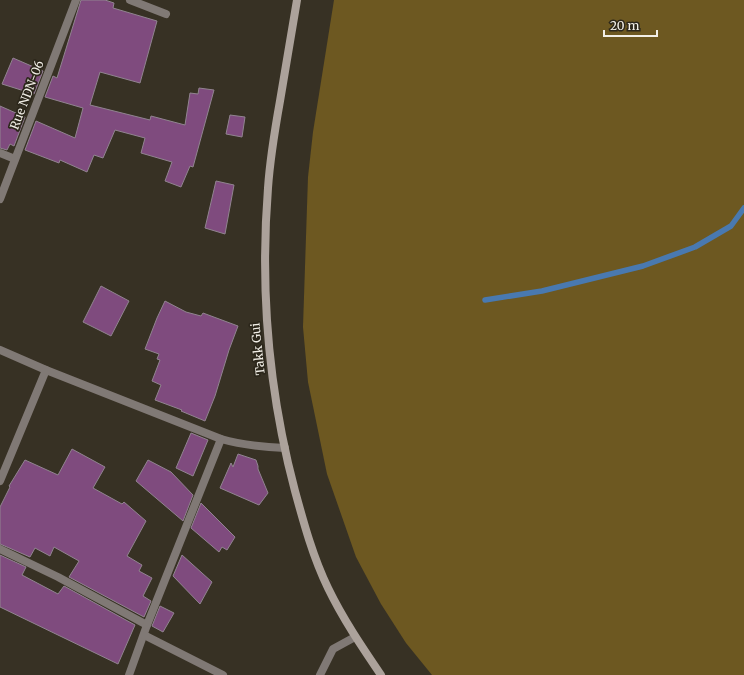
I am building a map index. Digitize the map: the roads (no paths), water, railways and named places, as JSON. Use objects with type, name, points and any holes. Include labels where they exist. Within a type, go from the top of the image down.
[{"type":"street","name":"Rue NDN-06","points":[[0,199],[76,0]]},
{"type":"street","points":[[130,0],[166,14]]},
{"type":"street","name":"Takk Gui","points":[[297,0],[274,138],[268,187],[266,231],[266,306],[273,376],[285,448],[300,510],[312,549],[328,588],[355,637],[381,675]]},
{"type":"street","points":[[0,153],[15,159]]},
{"type":"street","points":[[0,350],[46,370],[237,444],[285,448]]},
{"type":"street","points":[[0,481],[46,370]]},
{"type":"street","points":[[129,675],[221,438]]},
{"type":"street","points":[[0,549],[58,577],[148,625]]},
{"type":"street","points":[[144,635],[223,675]]},
{"type":"street","points":[[320,675],[333,649],[355,637]]},
{"type":"waterway","points":[[485,300],[542,291],[643,266],[695,247],[731,226],[744,208]]}]
